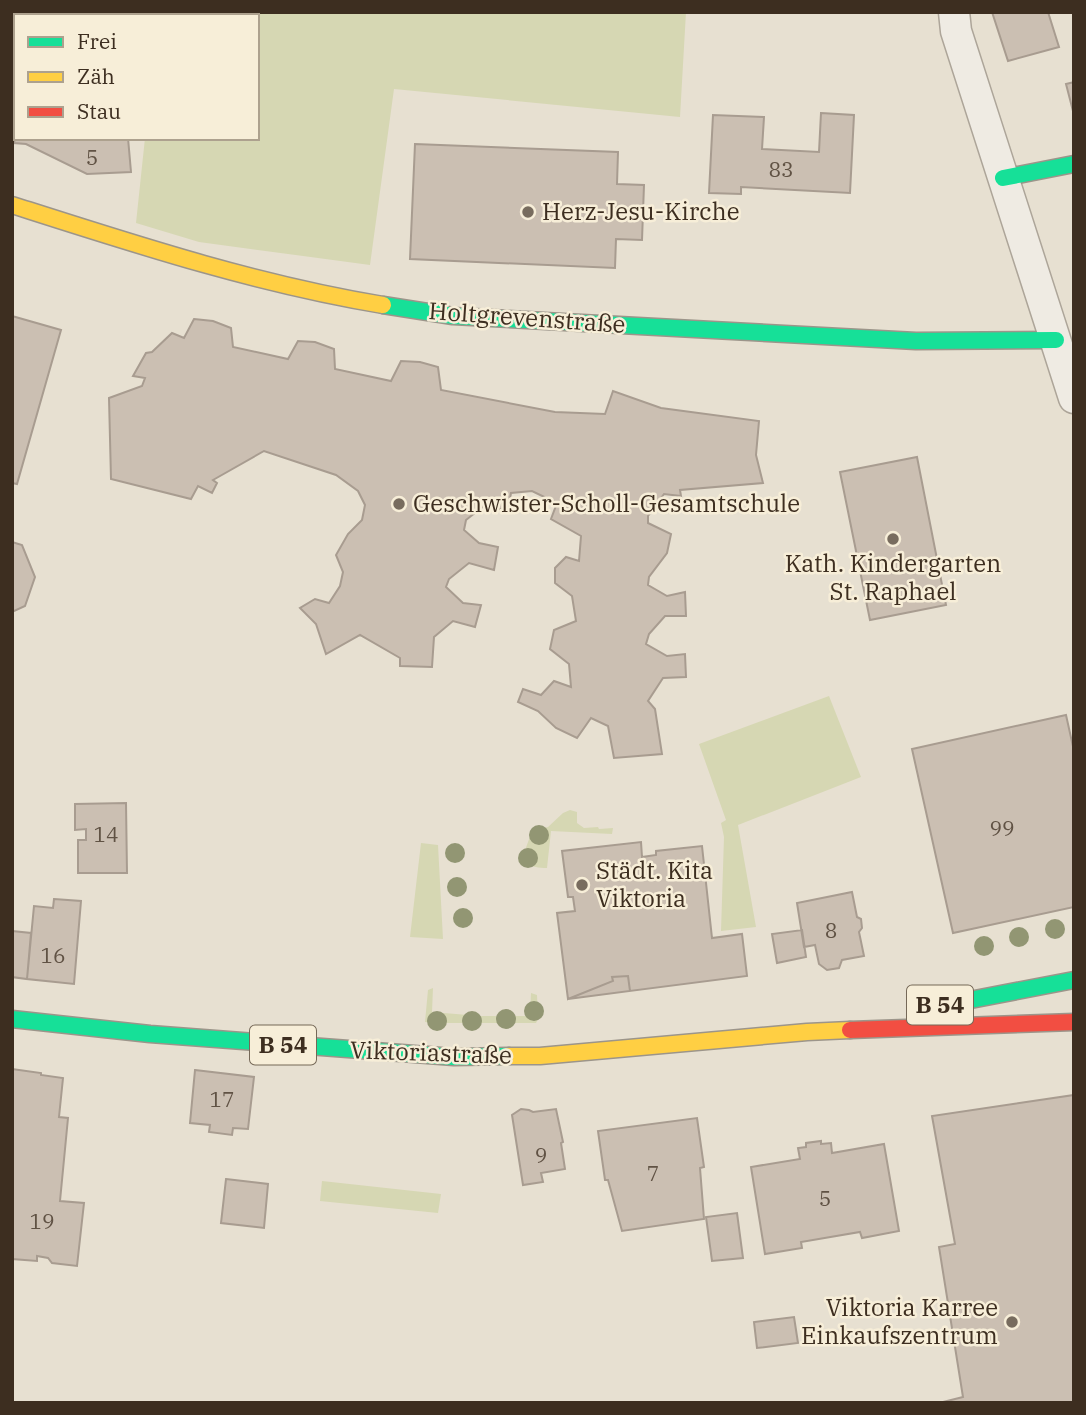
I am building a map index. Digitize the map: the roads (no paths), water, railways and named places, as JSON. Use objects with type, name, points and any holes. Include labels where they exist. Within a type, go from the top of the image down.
[{"type":"main road","points":[[1003,178],[1074,164]]},
{"type":"main road","name":"Holtgrevenstraße","points":[[12,205],[188,261],[347,299],[453,316],[916,341],[1056,340]]},
{"type":"main road","name":"Viktoriastraße","points":[[807,1032],[1074,979]]},
{"type":"main road","name":"Viktoriastraße","points":[[12,1019],[150,1034],[454,1057],[540,1056],[807,1032],[1074,1022]]},
{"type":"street","points":[[954,12],[956,31],[1074,398]]},
{"type":"place","name":"Herz-Jesu-Kirche","points":[[528,212]]},
{"type":"place","name":"Geschwister-Scholl-Gesamtschule","points":[[399,504]]},
{"type":"place","name":"Kath. Kindergarten St. Raphael","points":[[893,539]]},
{"type":"place","name":"Städt. Kita Viktoria","points":[[582,885]]},
{"type":"place","name":"Viktoria Karree Einkaufszentrum","points":[[1012,1322]]}]
